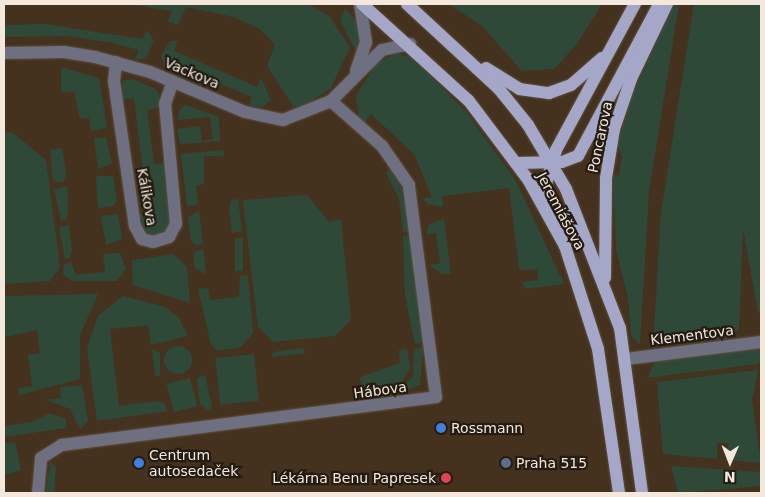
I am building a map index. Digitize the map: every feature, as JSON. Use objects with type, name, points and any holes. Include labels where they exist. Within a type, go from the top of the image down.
[{"type":"main road","name":"Jeremiášova","points":[[361,4],[410,44],[469,101],[516,163],[541,201],[565,246],[588,313],[608,398],[619,493]]},
{"type":"main road","name":"Jeremiášova","points":[[408,4],[471,58],[528,125],[552,162],[605,286],[626,359],[642,493]]},
{"type":"main road","name":"Poncarova","points":[[541,201],[552,162],[635,4]]},
{"type":"main road","points":[[516,163],[571,160],[584,150],[659,4]]},
{"type":"main road","name":"Poncarova","points":[[605,286],[606,178],[614,129],[631,79],[667,4]]},
{"type":"main road","points":[[471,58],[519,89],[538,94],[571,85],[610,51]]},
{"type":"street","name":"Vackova","points":[[353,78],[366,42],[361,4]]},
{"type":"street","name":"Vackova","points":[[4,53],[64,52],[116,62],[266,118],[298,116],[331,101],[382,50],[410,44]]},
{"type":"street","name":"Kálikova","points":[[116,62],[114,81],[135,226],[146,241],[164,240],[176,224],[165,104],[173,82]]},
{"type":"street","name":"Hábova","points":[[38,493],[41,458],[62,445],[436,397],[409,184],[382,146],[331,101]]},
{"type":"street","name":"Klementova","points":[[626,359],[761,342]]},
{"type":"green space","points":[[128,4],[308,4],[329,16],[350,47],[331,88],[302,107],[293,106],[267,66],[275,45],[260,29],[234,17],[186,7],[178,25],[168,22],[172,11]]},
{"type":"green space","points":[[449,4],[602,4],[576,45],[554,69],[522,71],[482,26]]},
{"type":"green space","points":[[674,4],[679,4],[649,191],[640,345],[631,335],[628,297],[616,250],[613,176],[619,175],[622,157],[617,146],[631,97]]},
{"type":"green space","points":[[694,4],[761,4],[761,312],[758,313],[743,228],[739,329],[728,338],[653,347],[661,213]]},
{"type":"green space","points":[[345,8],[358,22],[360,40],[356,51],[340,21]]},
{"type":"green space","points":[[45,24],[142,39],[147,30],[154,41],[145,59],[135,59],[139,50],[113,43],[67,36],[4,37],[4,25]]},
{"type":"green space","points":[[170,41],[178,41],[174,51],[257,87],[261,78],[271,100],[263,107],[249,106],[252,97],[170,62],[166,70],[161,56]]},
{"type":"green space","points":[[396,53],[413,58],[467,113],[515,179],[564,284],[526,289],[522,282],[538,280],[537,269],[521,271],[519,267],[509,188],[442,196],[443,207],[428,204],[422,199],[432,197],[414,154],[371,114],[365,122],[359,119],[356,96],[376,64]]},
{"type":"green space","points":[[61,67],[99,78],[107,128],[91,131],[89,118],[80,119],[74,91],[61,93]]},
{"type":"green space","points":[[133,79],[157,90],[160,100],[158,108],[147,110],[154,164],[166,163],[171,224],[166,234],[151,237],[139,229],[137,214],[148,212],[134,98],[123,99],[123,81]]},
{"type":"green space","points":[[186,105],[219,117],[220,141],[180,144],[177,129],[200,126],[202,141],[213,139],[210,117],[177,120],[180,109]]},
{"type":"green space","points":[[12,132],[46,160],[60,267],[50,281],[4,284],[4,133]]},
{"type":"green space","points":[[106,137],[112,163],[98,169],[94,138]]},
{"type":"green space","points":[[62,148],[66,173],[64,182],[59,182],[53,180],[50,150]]},
{"type":"green space","points":[[223,150],[224,156],[204,156],[204,184],[196,186],[198,205],[187,206],[181,154]]},
{"type":"green space","points":[[390,167],[402,189],[410,231],[403,232],[399,199],[386,173]]},
{"type":"green space","points":[[96,176],[113,176],[117,200],[113,206],[98,208]]},
{"type":"green space","points":[[67,186],[68,211],[66,220],[61,221],[54,189]]},
{"type":"green space","points":[[307,195],[329,222],[341,219],[351,320],[335,336],[273,342],[258,327],[243,200]]},
{"type":"green space","points":[[238,199],[242,231],[232,233],[229,208],[231,200]]},
{"type":"green space","points":[[199,211],[203,244],[196,245],[191,241],[188,217]]},
{"type":"green space","points":[[118,214],[122,239],[106,245],[101,216]]},
{"type":"green space","points":[[444,219],[451,274],[442,274],[429,265],[440,263],[436,233],[426,234],[429,224]]},
{"type":"green space","points":[[69,225],[72,249],[70,258],[65,259],[59,227]]},
{"type":"green space","points":[[410,235],[423,343],[415,344],[405,296],[403,236]]},
{"type":"green space","points":[[235,238],[243,238],[243,271],[235,271]]},
{"type":"green space","points":[[203,249],[206,274],[194,268],[194,252]]},
{"type":"green space","points":[[120,253],[126,269],[117,281],[72,281],[63,274],[64,265],[71,262],[76,275],[105,272],[103,254]]},
{"type":"green space","points":[[173,254],[187,267],[190,303],[133,285],[132,260]]},
{"type":"green space","points":[[248,275],[253,333],[241,347],[217,351],[211,344],[198,289],[208,288],[210,300],[239,297],[240,276]]},
{"type":"green space","points":[[98,294],[80,335],[80,379],[19,395],[18,388],[32,386],[28,355],[40,353],[37,330],[4,337],[4,296]]},
{"type":"green space","points":[[123,296],[165,307],[179,318],[188,336],[151,345],[148,325],[110,329],[119,406],[158,401],[165,404],[167,411],[97,421],[87,348],[98,316]]},
{"type":"green space","points":[[178,346],[188,350],[192,360],[188,370],[178,374],[168,370],[164,360],[168,350]]},
{"type":"green space","points":[[423,347],[420,385],[393,394],[413,377],[414,349]]},
{"type":"green space","points":[[303,348],[305,353],[272,357],[273,352]]},
{"type":"green space","points":[[761,348],[759,364],[647,378],[655,362]]},
{"type":"green space","points":[[152,349],[160,352],[160,376],[155,376]]},
{"type":"green space","points":[[407,349],[410,368],[402,382],[388,390],[363,395],[360,377],[400,363],[399,350]]},
{"type":"green space","points":[[254,354],[259,401],[220,405],[215,358]]},
{"type":"green space","points":[[758,370],[752,400],[761,463],[717,459],[663,454],[657,382]],"holes":[[[717,443],[728,443],[728,459],[717,459]]]},
{"type":"green space","points":[[205,375],[212,407],[208,410],[200,404],[197,378]]},
{"type":"green space","points":[[190,378],[197,406],[174,412],[167,384]]},
{"type":"green space","points":[[82,385],[88,421],[80,429],[70,409],[46,400],[61,398],[60,387]]},
{"type":"green space","points":[[50,413],[66,419],[66,428],[4,437],[4,426],[32,422]]},
{"type":"green space","points":[[15,442],[21,470],[4,475],[4,443]]},
{"type":"green space","points":[[50,461],[56,467],[54,493],[46,493]]},
{"type":"green space","points":[[671,466],[761,472],[761,486],[678,493]]},
{"type":"place","name":"Rossmann","points":[[441,428]]},
{"type":"place","name":"Centrum autosedaček","points":[[139,463]]},
{"type":"place","name":"Praha 515","points":[[506,463]]},
{"type":"place","name":"Lékárna Benu Papresek","points":[[446,478]]}]
